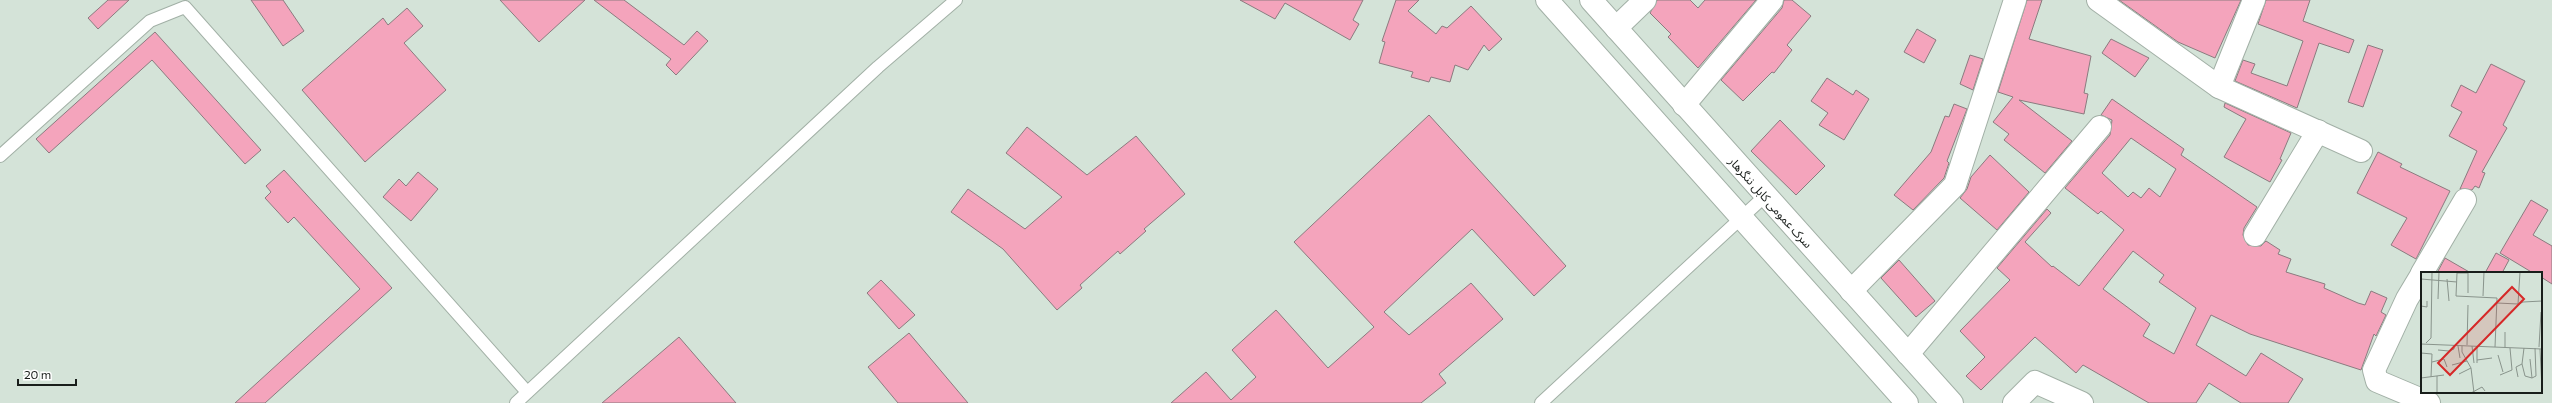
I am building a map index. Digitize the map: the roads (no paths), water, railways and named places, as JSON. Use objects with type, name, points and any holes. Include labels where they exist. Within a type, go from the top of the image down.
[{"type":"main road","points":[[1547,0],[1907,403]]},
{"type":"main road","name":"سرک عمومی کابل ننگرهار","points":[[1591,0],[1952,403]]},
{"type":"main road","points":[[1616,28],[1645,0]]},
{"type":"main road","points":[[1684,105],[1772,0]]},
{"type":"main road","points":[[1851,290],[1955,186],[2016,0]]},
{"type":"main road","points":[[2098,0],[2220,87],[2361,151]]},
{"type":"main road","points":[[2220,87],[2254,0]]},
{"type":"main road","points":[[1908,354],[2100,127]]},
{"type":"main road","points":[[2255,235],[2318,131]]},
{"type":"main road","points":[[2423,272],[2465,200]]},
{"type":"main road","points":[[2421,275],[2407,299],[2374,370],[2377,381],[2385,386],[2429,403]]},
{"type":"main road","points":[[2014,403],[2035,382],[2082,403]]},
{"type":"lane","points":[[516,403],[878,67],[956,0]]},
{"type":"lane","points":[[0,156],[150,21],[180,3],[527,392]]},
{"type":"lane","points":[[1541,403],[1766,196]]}]
